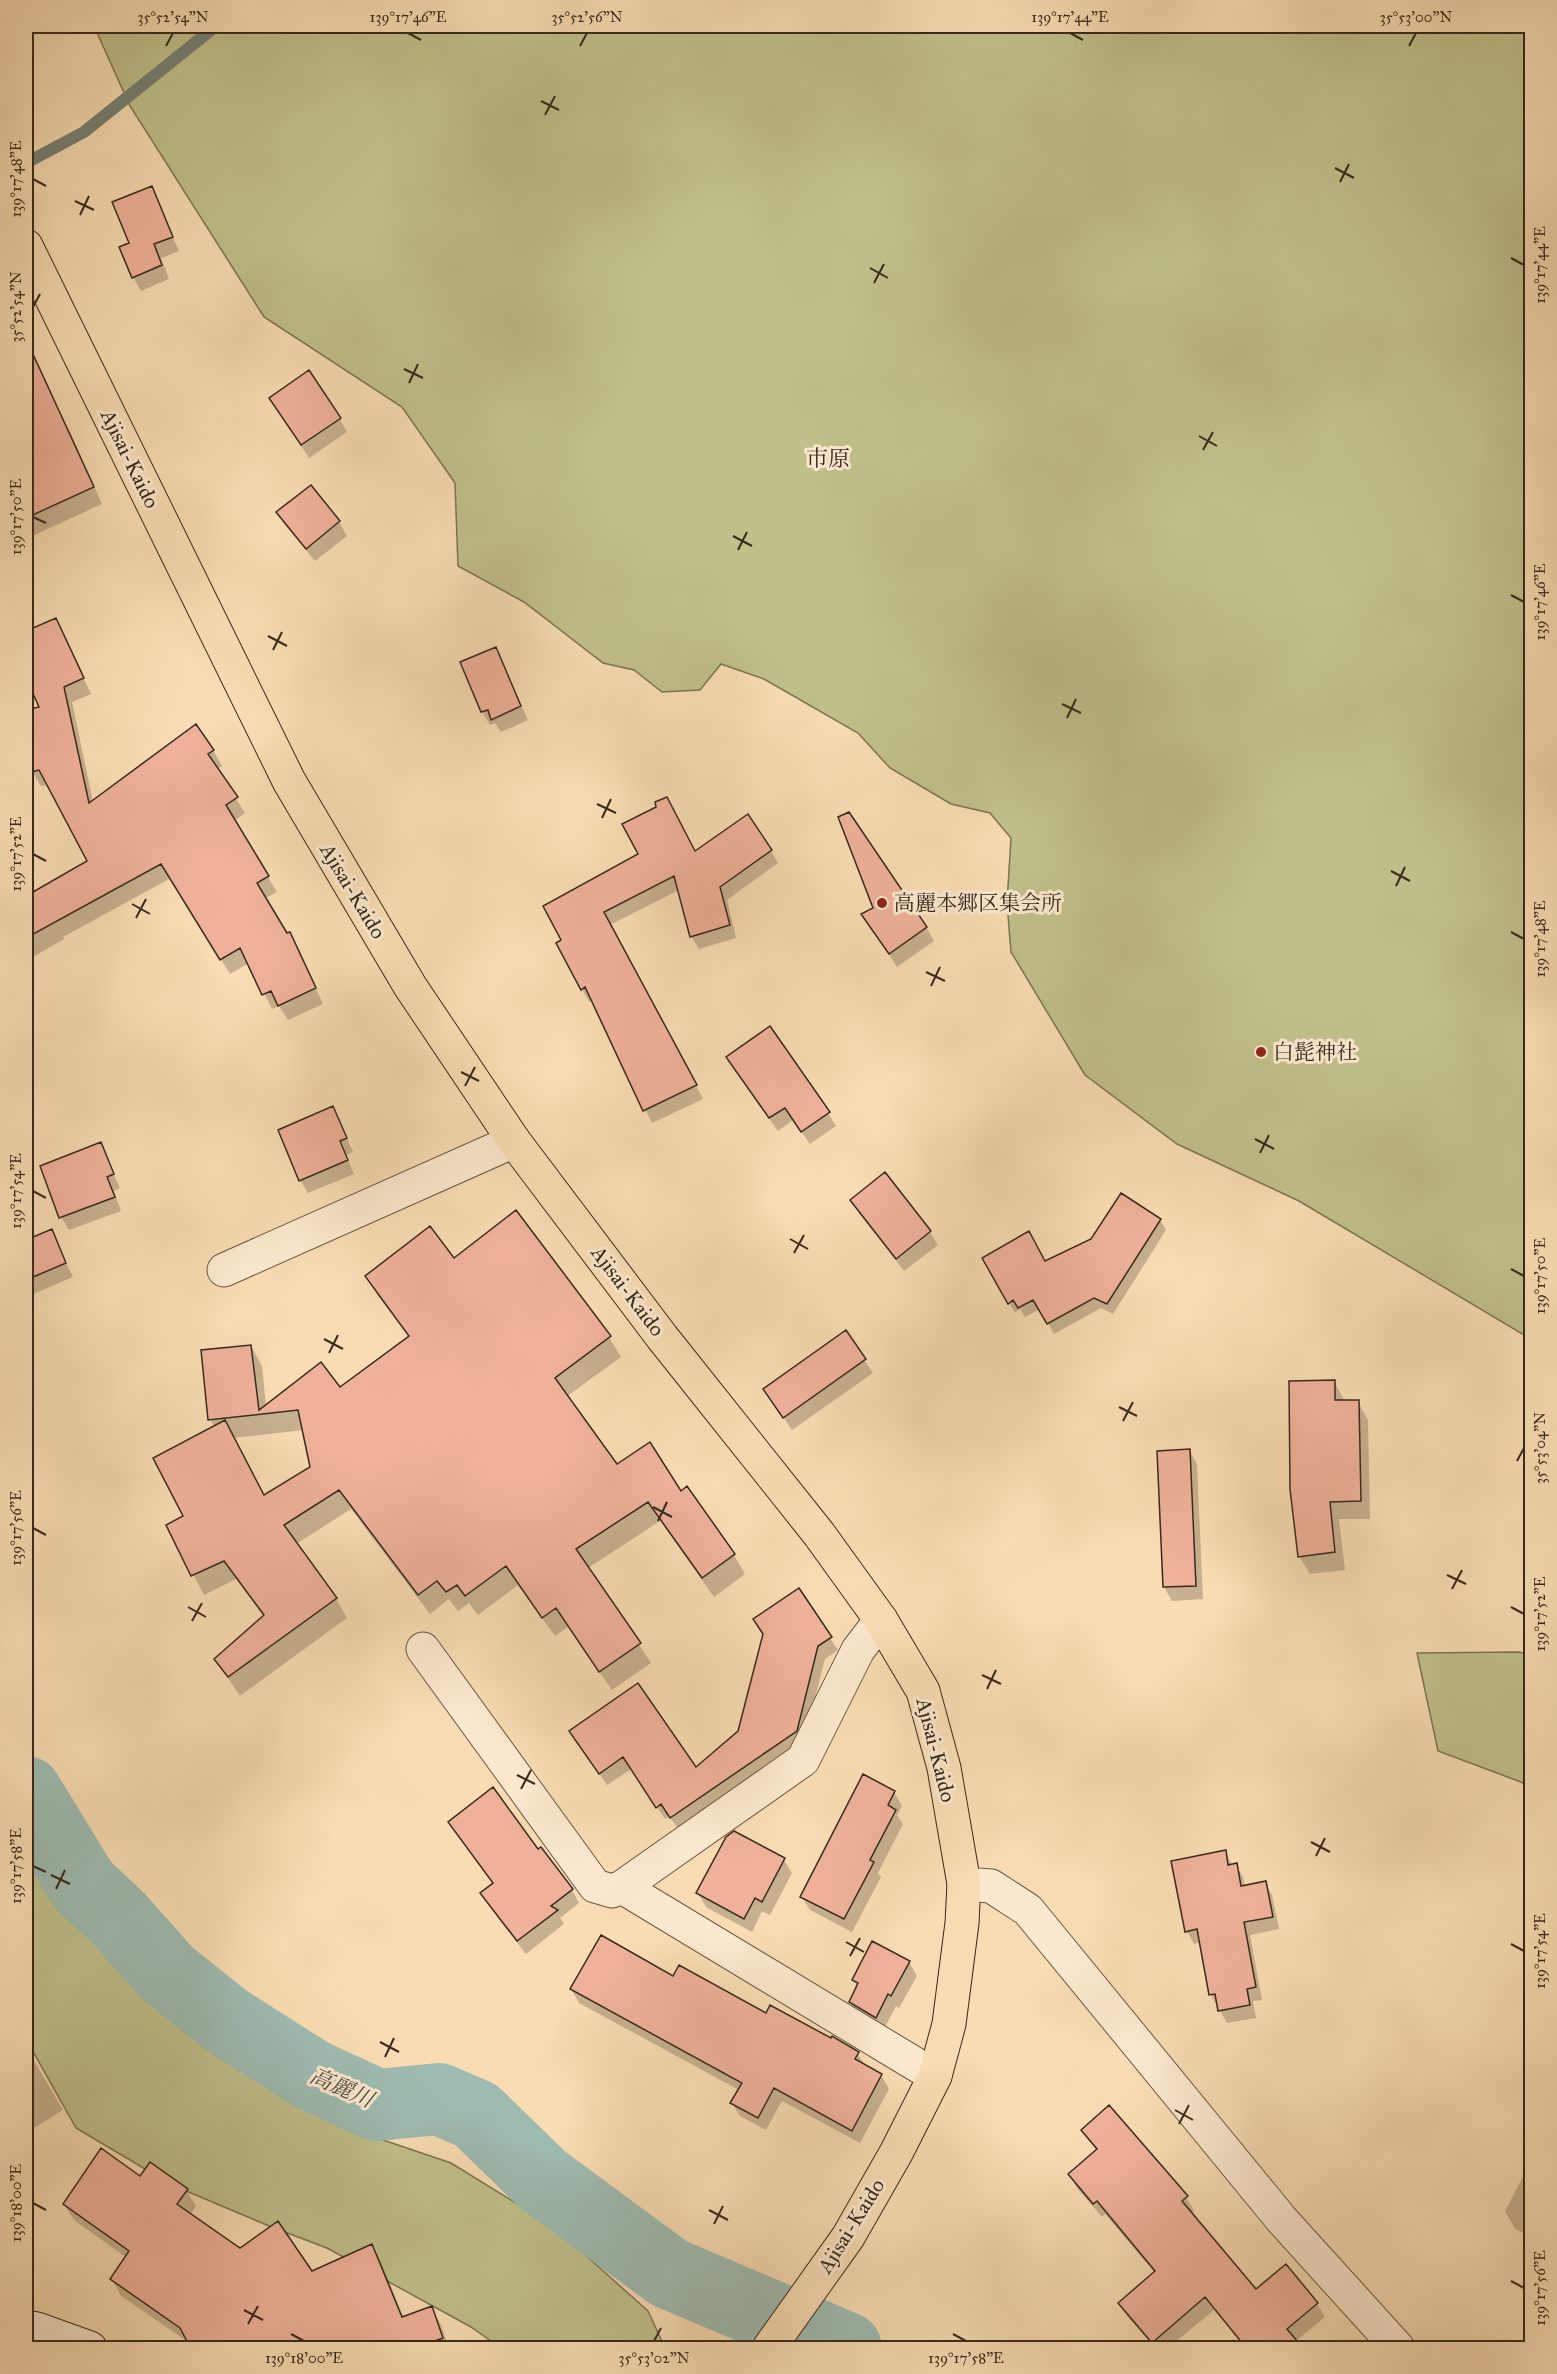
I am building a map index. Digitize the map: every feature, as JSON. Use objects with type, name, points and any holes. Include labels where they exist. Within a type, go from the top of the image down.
[{"type":"highway","name":"Ajisai-Kaido","points":[[26,246],[289,781],[410,986],[514,1141],[670,1347],[819,1534],[881,1620],[923,1691],[944,1768],[964,1884],[962,1923],[949,2024],[935,2076],[896,2153],[848,2237],[769,2349]]},
{"type":"street","points":[[224,1270],[514,1141]]},
{"type":"street","points":[[423,1649],[595,1886],[612,1891],[622,1887],[803,1760],[858,1650],[881,1620]]},
{"type":"street","points":[[964,1884],[990,1886],[1028,1910],[1282,2220],[1398,2349]]},
{"type":"street","points":[[622,1887],[935,2076]]},
{"type":"street","points":[[26,2327],[90,2349]]},
{"type":"green space","points":[[94,26],[1531,26],[1531,1339],[1299,1201],[1177,1144],[1085,1075],[1011,952],[1007,903],[1011,838],[990,813],[951,804],[890,768],[858,733],[764,679],[721,664],[700,690],[662,692],[634,670],[603,663],[524,602],[458,566],[455,483],[402,407],[264,317],[130,106]]},
{"type":"green space","points":[[1519,1652],[1531,1655],[1531,1789],[1521,1782],[1438,1751],[1417,1653]]},
{"type":"green space","points":[[26,1861],[53,1880],[95,1916],[140,1974],[187,2025],[229,2060],[330,2122],[451,2163],[553,2226],[648,2311],[665,2348],[501,2348],[471,2327],[327,2248],[172,2185],[76,2128],[26,2039]]},
{"type":"building","points":[[152,186],[173,237],[154,244],[162,265],[132,278],[119,247],[129,243],[112,202]]},
{"type":"building","points":[[26,339],[94,487],[26,518]]},
{"type":"building","points":[[309,370],[341,418],[301,445],[269,398]]},
{"type":"building","points":[[311,485],[340,521],[306,549],[276,512]]},
{"type":"building","points":[[56,618],[84,678],[64,687],[89,803],[196,724],[214,750],[208,754],[238,797],[226,805],[269,876],[257,883],[287,933],[290,932],[316,988],[278,1006],[271,991],[262,995],[240,948],[220,960],[161,864],[26,938],[26,896],[87,861],[39,770],[31,772],[26,746],[26,710],[39,707],[26,678],[26,631]]},
{"type":"building","points":[[496,647],[521,706],[491,720],[488,710],[481,712],[460,662]]},
{"type":"building","points":[[667,797],[695,851],[748,814],[772,850],[720,887],[730,925],[690,937],[674,876],[604,912],[697,1085],[643,1111],[585,987],[581,990],[556,943],[561,940],[543,906],[638,854],[622,824],[656,807],[655,802]]},
{"type":"building","name":"高麗本郷区集会所","points":[[849,812],[927,927],[889,954],[861,914],[873,908],[838,817]]},
{"type":"building","points":[[770,1026],[830,1112],[801,1132],[785,1108],[769,1118],[726,1057]]},
{"type":"building","points":[[333,1106],[347,1138],[340,1141],[348,1160],[299,1181],[278,1130]]},
{"type":"building","points":[[101,1142],[114,1174],[107,1177],[115,1197],[59,1218],[40,1166]]},
{"type":"building","points":[[885,1172],[931,1231],[896,1259],[850,1200]]},
{"type":"building","points":[[1121,1193],[1161,1219],[1107,1304],[1094,1298],[1047,1324],[1033,1300],[1018,1308],[1013,1300],[1008,1304],[982,1258],[1029,1231],[1045,1261],[1091,1239]]},
{"type":"building","points":[[516,1210],[611,1336],[555,1378],[617,1464],[650,1442],[681,1491],[687,1486],[735,1554],[702,1578],[648,1502],[576,1549],[641,1643],[599,1672],[556,1608],[542,1618],[506,1566],[465,1596],[457,1585],[446,1592],[437,1581],[418,1595],[339,1490],[284,1525],[337,1598],[228,1677],[214,1659],[264,1615],[224,1561],[191,1576],[166,1525],[183,1516],[153,1458],[225,1420],[264,1495],[310,1467],[298,1410],[208,1420],[201,1350],[251,1345],[259,1410],[321,1362],[340,1387],[409,1336],[365,1276],[430,1226],[454,1258]]},
{"type":"building","points":[[52,1229],[66,1263],[26,1280],[26,1240]]},
{"type":"building","points":[[846,1330],[866,1359],[783,1418],[763,1389]]},
{"type":"building","points":[[1335,1380],[1335,1400],[1359,1400],[1361,1501],[1330,1502],[1335,1552],[1298,1557],[1290,1489],[1289,1381]]},
{"type":"building","points":[[1190,1449],[1196,1586],[1163,1587],[1157,1451]]},
{"type":"building","points":[[799,1588],[832,1637],[818,1646],[797,1731],[670,1818],[661,1804],[656,1808],[623,1757],[599,1774],[569,1731],[638,1683],[696,1767],[738,1731],[763,1634],[753,1619]]},
{"type":"building","points":[[863,1774],[895,1791],[888,1805],[896,1810],[870,1860],[874,1862],[844,1919],[800,1897]]},
{"type":"building","points":[[493,1787],[538,1849],[541,1847],[573,1889],[551,1906],[558,1910],[517,1941],[480,1893],[493,1883],[448,1822]]},
{"type":"building","points":[[734,1831],[785,1858],[762,1902],[755,1898],[744,1919],[696,1893],[726,1837]]},
{"type":"building","points":[[1226,1850],[1228,1865],[1237,1863],[1241,1886],[1266,1881],[1273,1917],[1244,1922],[1256,1987],[1247,1989],[1250,2005],[1218,2011],[1215,1994],[1209,1995],[1197,1929],[1185,1932],[1171,1861]]},
{"type":"building","points":[[601,1935],[673,1976],[679,1965],[766,2013],[770,2005],[859,2052],[855,2059],[882,2074],[852,2131],[774,2088],[758,2118],[730,2103],[742,2083],[570,1989]]},
{"type":"building","points":[[872,1941],[910,1961],[891,1996],[888,1994],[876,2018],[849,2002],[858,1983],[852,1980]]},
{"type":"building","points":[[1109,2105],[1188,2196],[1182,2201],[1256,2289],[1286,2264],[1318,2303],[1287,2329],[1304,2349],[1247,2349],[1205,2297],[1152,2343],[1118,2303],[1155,2271],[1097,2201],[1093,2204],[1068,2174],[1097,2149],[1081,2130]]},
{"type":"building","points":[[101,2148],[140,2176],[150,2162],[188,2189],[177,2204],[240,2248],[278,2221],[312,2271],[372,2244],[402,2317],[432,2306],[443,2338],[435,2341],[437,2349],[191,2349],[180,2328],[110,2279],[129,2251],[63,2204]]},
{"type":"waterway","points":[[26,163],[84,132],[216,26]]},
{"type":"waterway","name":"高麗川","points":[[26,1792],[83,1885],[119,1919],[167,1973],[227,2021],[312,2075],[377,2105],[439,2099],[476,2115],[543,2180],[669,2273],[846,2348]]},
{"type":"place","name":"高麗本郷区集会所","points":[[882,903]]},
{"type":"place","name":"白髭神社","points":[[1261,1052]]},
{"type":"district","name":"市原","points":[[828,458]]}]
